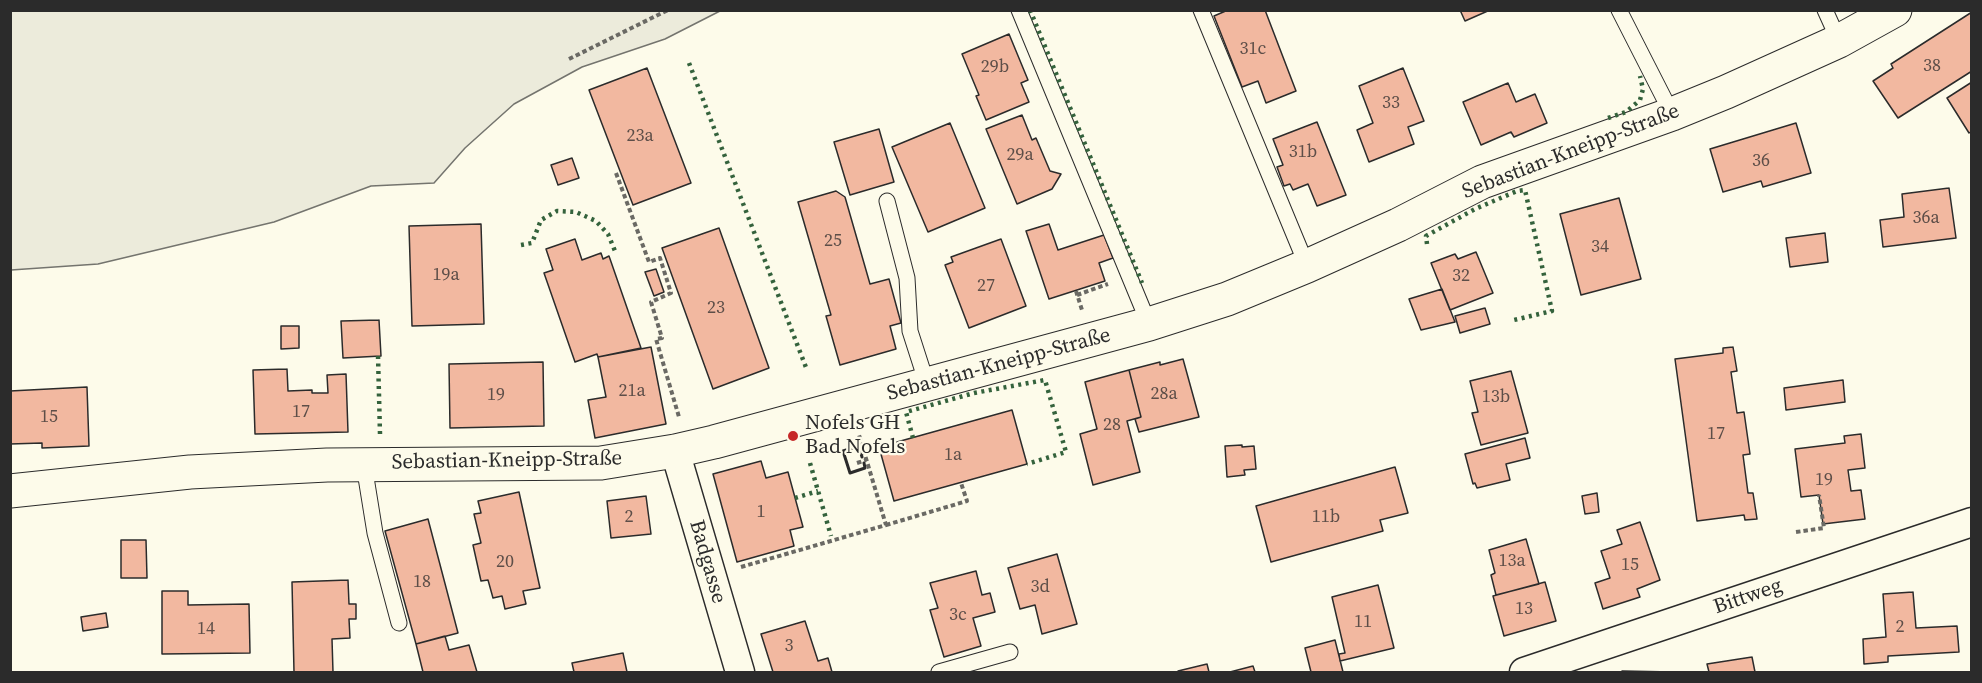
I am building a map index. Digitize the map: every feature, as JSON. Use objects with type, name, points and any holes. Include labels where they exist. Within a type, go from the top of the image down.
[{"type":"main road","name":"Sebastian-Kneipp-Straße","points":[[10,491],[190,472],[364,465],[601,463],[675,451],[1149,324],[1227,298],[1307,266],[1398,225],[1482,182],[1672,114],[1726,92],[1839,41],[1895,10]]},
{"type":"street","name":"Badgasse","points":[[675,451],[740,672]]},
{"type":"street","name":"Bittweg","points":[[1524,672],[1971,522]]},
{"type":"lane","points":[[1019,10],[1149,324]]},
{"type":"lane","points":[[1201,10],[1307,266]]},
{"type":"lane","points":[[1619,10],[1672,114]]},
{"type":"lane","points":[[1825,10],[1839,41]]},
{"type":"lane","points":[[887,201],[907,278],[910,331],[927,384]]},
{"type":"lane","points":[[364,465],[375,533],[399,623]]},
{"type":"lane","points":[[939,672],[1010,652]]},
{"type":"path","points":[[569,59],[668,10]]},
{"type":"path","points":[[616,173],[649,262],[660,258],[671,293],[651,302],[662,338],[656,339],[680,418]]},
{"type":"path","points":[[1077,295],[1129,276]]},
{"type":"path","points":[[858,430],[886,525]]},
{"type":"path","points":[[857,463],[866,460]]},
{"type":"path","points":[[711,576],[967,501],[961,483]]},
{"type":"path","points":[[1796,532],[1824,528],[1819,495]]},
{"type":"shaded area","points":[[10,11],[720,11],[665,39],[582,67],[514,104],[465,148],[434,183],[371,186],[274,222],[98,264],[11,270]]},
{"type":"building","points":[[1228,10],[1265,10],[1296,91],[1266,103],[1258,81],[1242,87],[1214,16]]},
{"type":"building","points":[[1460,10],[1490,10],[1465,21]]},
{"type":"building","points":[[1972,12],[1972,71],[1898,118],[1873,81],[1893,68],[1891,64]]},
{"type":"building","points":[[1009,34],[1028,80],[1021,83],[1029,102],[986,120],[976,96],[979,95],[962,54]]},
{"type":"building","points":[[647,68],[691,183],[633,205],[589,90]]},
{"type":"building","points":[[1403,68],[1424,121],[1408,127],[1414,144],[1369,162],[1357,130],[1373,123],[1359,86]]},
{"type":"building","points":[[1972,82],[1972,131],[1969,133],[1947,98]]},
{"type":"building","points":[[1508,83],[1516,102],[1535,94],[1547,123],[1514,137],[1511,132],[1481,145],[1463,102]]},
{"type":"building","points":[[1022,115],[1032,140],[1036,138],[1050,171],[1061,174],[1052,189],[1017,204],[986,129]]},
{"type":"building","points":[[1317,122],[1346,195],[1317,206],[1308,184],[1293,190],[1290,184],[1284,186],[1277,167],[1283,165],[1273,139]]},
{"type":"building","points":[[950,123],[985,208],[928,232],[892,147]]},
{"type":"building","points":[[1796,123],[1811,173],[1763,187],[1761,181],[1723,192],[1710,149]]},
{"type":"building","points":[[879,129],[894,182],[850,195],[834,142]]},
{"type":"building","points":[[572,158],[579,178],[558,185],[551,165]]},
{"type":"building","points":[[1949,188],[1956,238],[1883,247],[1880,220],[1904,217],[1902,194]]},
{"type":"building","points":[[836,191],[845,197],[870,284],[889,279],[901,323],[890,326],[896,349],[840,365],[826,316],[831,315],[798,202]]},
{"type":"building","points":[[1619,198],[1641,279],[1581,295],[1560,214]]},
{"type":"building","points":[[481,224],[484,324],[412,326],[409,226]]},
{"type":"building","points":[[1049,224],[1058,250],[1104,235],[1113,258],[1099,263],[1105,281],[1049,299],[1026,231]]},
{"type":"building","points":[[719,228],[769,368],[713,389],[662,248]]},
{"type":"building","points":[[1825,233],[1828,262],[1790,267],[1786,238]]},
{"type":"building","points":[[575,239],[582,260],[601,253],[603,259],[609,256],[641,348],[598,357],[597,354],[575,362],[544,273],[553,270],[546,249]]},
{"type":"building","points":[[1001,239],[1026,306],[969,328],[945,265],[953,262],[951,257]]},
{"type":"building","points":[[1476,252],[1493,293],[1450,310],[1431,263],[1455,254],[1458,259]]},
{"type":"building","points":[[656,269],[664,292],[654,296],[645,272]]},
{"type":"building","points":[[1442,289],[1455,322],[1421,330],[1409,299]]},
{"type":"building","points":[[1485,308],[1490,324],[1460,333],[1455,316]]},
{"type":"building","points":[[379,320],[381,356],[343,358],[341,321]]},
{"type":"building","points":[[281,326],[299,326],[299,348],[281,349]]},
{"type":"building","points":[[651,347],[666,424],[595,438],[588,400],[606,397],[598,357]]},
{"type":"building","points":[[1733,347],[1737,371],[1731,372],[1737,413],[1744,412],[1750,454],[1743,455],[1748,493],[1753,493],[1757,519],[1745,520],[1744,515],[1697,521],[1675,359],[1723,353],[1723,348]]},
{"type":"building","points":[[1183,359],[1199,417],[1139,432],[1135,419],[1141,417],[1129,370]]},
{"type":"building","points":[[543,362],[544,426],[450,428],[449,364]]},
{"type":"building","points":[[287,369],[288,391],[312,390],[312,393],[328,393],[327,375],[346,374],[348,432],[255,434],[253,370]]},
{"type":"building","points":[[1129,370],[1141,417],[1127,421],[1140,472],[1093,485],[1080,434],[1097,429],[1085,382]]},
{"type":"building","points":[[1511,371],[1528,433],[1481,445],[1472,413],[1478,412],[1470,381]]},
{"type":"building","points":[[1843,380],[1845,402],[1786,410],[1784,388]]},
{"type":"building","points":[[87,387],[89,446],[42,448],[42,443],[10,444],[10,391]]},
{"type":"building","points":[[1012,410],[1027,464],[894,501],[879,447]]},
{"type":"building","points":[[1861,434],[1865,468],[1848,470],[1851,491],[1861,490],[1865,519],[1823,524],[1819,495],[1801,497],[1795,449],[1845,443],[1844,436]]},
{"type":"building","points":[[1525,438],[1530,458],[1506,464],[1510,480],[1477,488],[1475,483],[1473,484],[1465,454]]},
{"type":"building","points":[[1242,445],[1242,447],[1254,446],[1256,469],[1244,470],[1245,475],[1227,477],[1225,446]]},
{"type":"building","points":[[761,461],[766,478],[788,472],[803,527],[790,530],[794,546],[737,562],[713,474]]},
{"type":"building","points":[[1395,467],[1408,513],[1380,520],[1383,531],[1271,562],[1256,506]]},
{"type":"building","points":[[519,492],[540,588],[523,591],[526,604],[505,609],[502,596],[493,598],[488,580],[481,581],[473,545],[481,543],[474,514],[481,513],[478,501]]},
{"type":"building","points":[[1597,493],[1599,512],[1585,514],[1582,496]]},
{"type":"building","points":[[646,496],[651,534],[611,538],[607,501]]},
{"type":"building","points":[[428,519],[458,633],[416,644],[385,531]]},
{"type":"building","points":[[1640,522],[1660,580],[1637,589],[1640,597],[1603,609],[1595,583],[1610,578],[1601,551],[1622,544],[1617,530]]},
{"type":"building","points":[[1526,539],[1539,584],[1496,595],[1491,575],[1495,573],[1489,550]]},
{"type":"building","points":[[121,540],[146,540],[147,578],[121,578]]},
{"type":"building","points":[[1057,554],[1077,624],[1042,634],[1035,605],[1020,609],[1008,568]]},
{"type":"building","points":[[976,571],[982,595],[990,593],[995,612],[973,618],[981,646],[944,657],[930,610],[938,608],[930,583]]},
{"type":"building","points":[[348,580],[349,604],[356,604],[356,619],[349,619],[350,638],[332,639],[333,672],[294,672],[292,582]]},
{"type":"building","points":[[1545,582],[1556,621],[1504,636],[1493,596]]},
{"type":"building","points":[[1378,585],[1394,648],[1340,661],[1339,654],[1345,653],[1332,597]]},
{"type":"building","points":[[162,591],[188,591],[188,605],[249,604],[250,653],[162,654]]},
{"type":"building","points":[[1913,592],[1916,628],[1957,626],[1959,652],[1888,656],[1888,662],[1864,664],[1863,639],[1886,637],[1883,594]]},
{"type":"building","points":[[106,613],[108,627],[83,631],[81,617]]},
{"type":"building","points":[[805,621],[818,661],[828,658],[832,672],[773,672],[761,634]]},
{"type":"building","points":[[445,636],[449,650],[469,645],[477,672],[423,672],[416,644]]},
{"type":"building","points":[[1335,640],[1343,672],[1311,672],[1305,648]]},
{"type":"building","points":[[623,653],[627,672],[574,672],[572,663]]},
{"type":"building","points":[[1752,657],[1755,672],[1709,672],[1707,664]]},
{"type":"building","points":[[1207,664],[1209,672],[1178,671]]},
{"type":"building","points":[[1253,666],[1255,672],[1230,672]]},
{"type":"building","points":[[1622,671],[1673,672],[1622,672]]},
{"type":"hedge","points":[[1030,10],[1142,283]]},
{"type":"hedge","points":[[689,63],[807,370]]},
{"type":"hedge","points":[[1608,118],[1626,112],[1640,100],[1643,89],[1640,76]]},
{"type":"hedge","points":[[1427,244],[1426,236],[1475,209],[1517,191],[1525,190],[1552,311],[1514,320]]},
{"type":"hedge","points":[[521,245],[532,243],[541,220],[557,211],[576,212],[596,221],[608,234],[615,251]]},
{"type":"hedge","points":[[378,356],[380,434]]},
{"type":"hedge","points":[[913,438],[906,412],[974,393],[1045,380],[1066,452],[1027,464]]},
{"type":"hedge","points":[[810,463],[831,536]]},
{"type":"hedge","points":[[795,498],[818,491]]},
{"type":"wall","points":[[862,457],[859,446],[843,451],[850,473],[865,468],[864,463]]},
{"type":"place","name":"Nofels GH Bad Nofels","points":[[793,436]]}]
